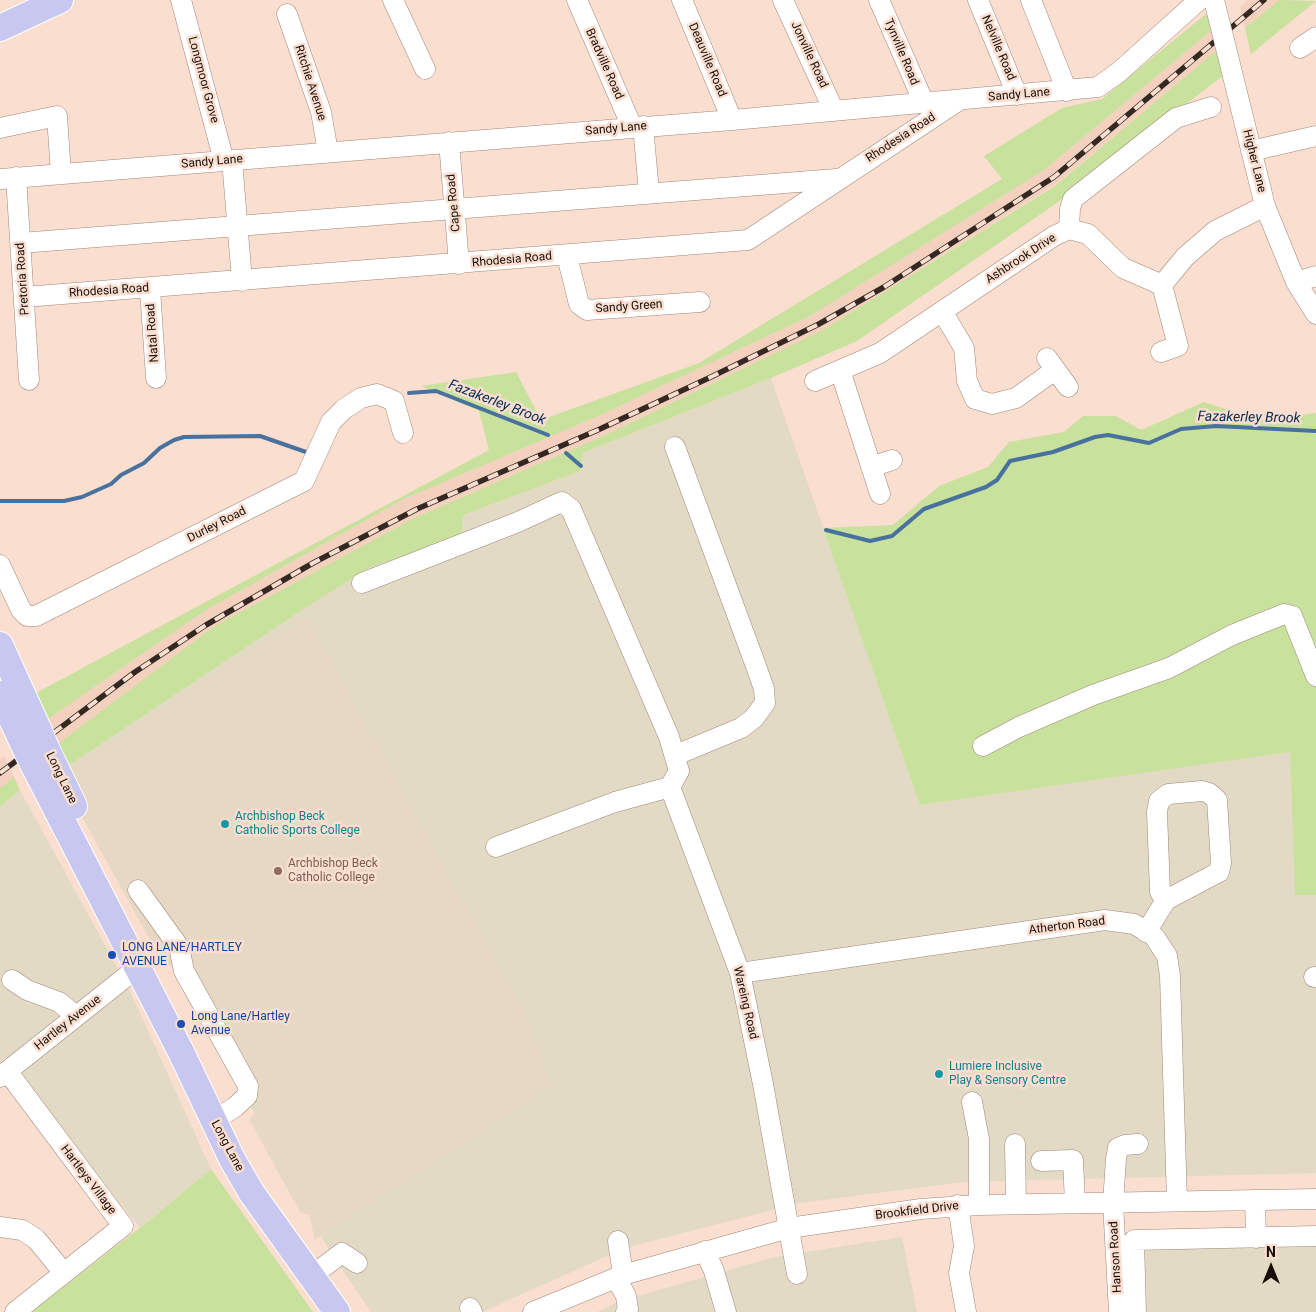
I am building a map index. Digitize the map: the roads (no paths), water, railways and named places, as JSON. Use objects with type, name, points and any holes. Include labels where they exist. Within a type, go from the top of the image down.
[{"type":"main road","points":[[0,28],[60,0]]},
{"type":"main road","name":"Long Lane","points":[[0,645],[35,746],[137,968],[181,1052],[213,1121],[251,1192],[310,1277],[337,1312]]},
{"type":"main road","name":"Long Lane","points":[[0,694],[35,746]]},
{"type":"street","name":"Longmoor Grove","points":[[181,0],[228,161],[242,281]]},
{"type":"street","points":[[393,0],[425,70]]},
{"type":"street","name":"Bradville Road","points":[[577,0],[638,127],[649,192]]},
{"type":"street","name":"Deauville Road","points":[[682,0],[732,120]]},
{"type":"street","name":"Jonville Road","points":[[783,0],[834,111]]},
{"type":"street","name":"Tynville Road","points":[[879,0],[924,103]]},
{"type":"street","name":"Nelville Road","points":[[978,0],[1018,95]]},
{"type":"street","points":[[1031,0],[1067,91]]},
{"type":"street","name":"Sandy Lane","points":[[8,178],[732,120],[1098,87],[1119,72],[1199,0]]},
{"type":"street","name":"Higher Lane","points":[[1214,0],[1265,206],[1296,282],[1316,314]]},
{"type":"street","name":"Ritchie Avenue","points":[[287,14],[322,112],[328,152]]},
{"type":"street","name":"Rhodesia Road","points":[[24,297],[567,256],[748,240],[959,100]]},
{"type":"street","points":[[1069,229],[1070,209],[1074,199],[1176,118],[1211,107]]},
{"type":"street","points":[[0,128],[57,116],[61,174]]},
{"type":"street","points":[[1251,151],[1316,136]]},
{"type":"street","name":"Cape Road","points":[[450,142],[459,264]]},
{"type":"street","name":"Pretoria Road","points":[[8,178],[20,243],[29,380]]},
{"type":"street","points":[[20,243],[649,192],[838,179]]},
{"type":"street","points":[[1161,352],[1178,346],[1162,285],[1185,258],[1215,231],[1265,206]]},
{"type":"street","name":"Ashbrook Drive","points":[[815,381],[880,353],[1054,236],[1069,229],[1088,234],[1123,268],[1162,285]]},
{"type":"street","name":"Sandy Green","points":[[567,256],[579,304],[587,310],[700,302]]},
{"type":"street","points":[[1296,282],[1316,276]]},
{"type":"street","name":"Natal Road","points":[[150,288],[156,378]]},
{"type":"street","points":[[942,311],[964,348],[967,381],[975,399],[992,404],[1016,398],[1051,364],[1068,387]]},
{"type":"street","points":[[840,370],[880,494]]},
{"type":"street","name":"Durley Road","points":[[0,565],[20,610],[27,616],[36,616],[304,481],[331,422],[344,409],[361,398],[377,394],[394,400],[403,433]]},
{"type":"street","points":[[675,448],[756,666],[764,689],[765,703],[754,718],[741,728],[676,755]]},
{"type":"street","points":[[871,467],[892,460]]},
{"type":"street","points":[[362,583],[562,502],[571,509],[676,755],[679,771],[670,786],[615,802],[496,847]]},
{"type":"street","points":[[983,746],[1019,727],[1093,695],[1169,668],[1232,634],[1284,614],[1292,616],[1316,676]]},
{"type":"street","name":"Wareing Road","points":[[670,786],[740,973],[797,1274]]},
{"type":"street","points":[[1146,932],[1166,900],[1219,872],[1221,862],[1217,800],[1209,793],[1202,791],[1168,794],[1159,801],[1157,812],[1160,892],[1166,900]]},
{"type":"street","points":[[138,890],[179,947],[184,970],[248,1086],[247,1096],[235,1107],[213,1121]]},
{"type":"street","name":"Atherton Road","points":[[740,973],[1105,920],[1134,924],[1154,936],[1167,956],[1170,976],[1177,1201]]},
{"type":"street","name":"Hartley Avenue","points":[[3,1074],[137,968]]},
{"type":"street","points":[[12,980],[27,990],[59,1002],[76,1016]]},
{"type":"street","name":"Hartleys Village","points":[[3,1074],[122,1226],[15,1312]]},
{"type":"street","points":[[972,1102],[980,1156],[979,1204]]},
{"type":"street","points":[[1015,1144],[1016,1204]]},
{"type":"street","name":"Hanson Road","points":[[1119,1312],[1113,1203],[1118,1148],[1125,1145],[1138,1144]]},
{"type":"street","points":[[1041,1161],[1080,1160],[1074,1203]]},
{"type":"street","points":[[1255,1200],[1256,1238]]},
{"type":"street","name":"Brookfield Drive","points":[[534,1312],[619,1277],[789,1228],[958,1205],[1316,1200]]},
{"type":"street","points":[[958,1205],[964,1246],[959,1273],[966,1312]]},
{"type":"street","points":[[0,1227],[22,1230],[36,1238],[64,1273]]},
{"type":"street","points":[[1136,1312],[1134,1240],[1316,1236]]},
{"type":"street","points":[[618,1241],[619,1277],[626,1296],[628,1309],[626,1312]]},
{"type":"street","points":[[704,1251],[714,1271],[726,1312]]},
{"type":"street","points":[[310,1277],[342,1253],[347,1254],[357,1263]]},
{"type":"waterway","name":"Fazakerley Brook","points":[[409,393],[436,391],[548,435]]},
{"type":"waterway","name":"Fazakerley Brook","points":[[826,530],[870,541],[892,536],[924,509],[986,487],[997,480],[1010,461],[1053,452],[1095,437],[1108,435],[1149,443],[1181,429],[1216,426],[1316,431]]},
{"type":"waterway","name":"Fazakerley Brook","points":[[0,501],[64,501],[82,497],[111,484],[121,475],[144,463],[160,448],[184,437],[260,436],[306,452]]},
{"type":"waterway","name":"Fazakerley Brook","points":[[566,453],[581,466]]},
{"type":"railway","points":[[0,773],[135,672],[206,625],[313,563],[417,509],[600,429],[713,376],[819,324],[884,287],[1054,177],[1264,0]]},
{"type":"place","name":"Archbishop Beck Catholic Sports College","points":[[225,824]]},
{"type":"place","name":"Archbishop Beck Catholic College","points":[[278,871]]},
{"type":"place","name":"LONG LANE/HARTLEY AVENUE","points":[[112,955]]},
{"type":"place","name":"Long Lane/Hartley Avenue","points":[[181,1024]]},
{"type":"place","name":"Lumiere Inclusive Play & Sensory Centre","points":[[939,1074]]}]
